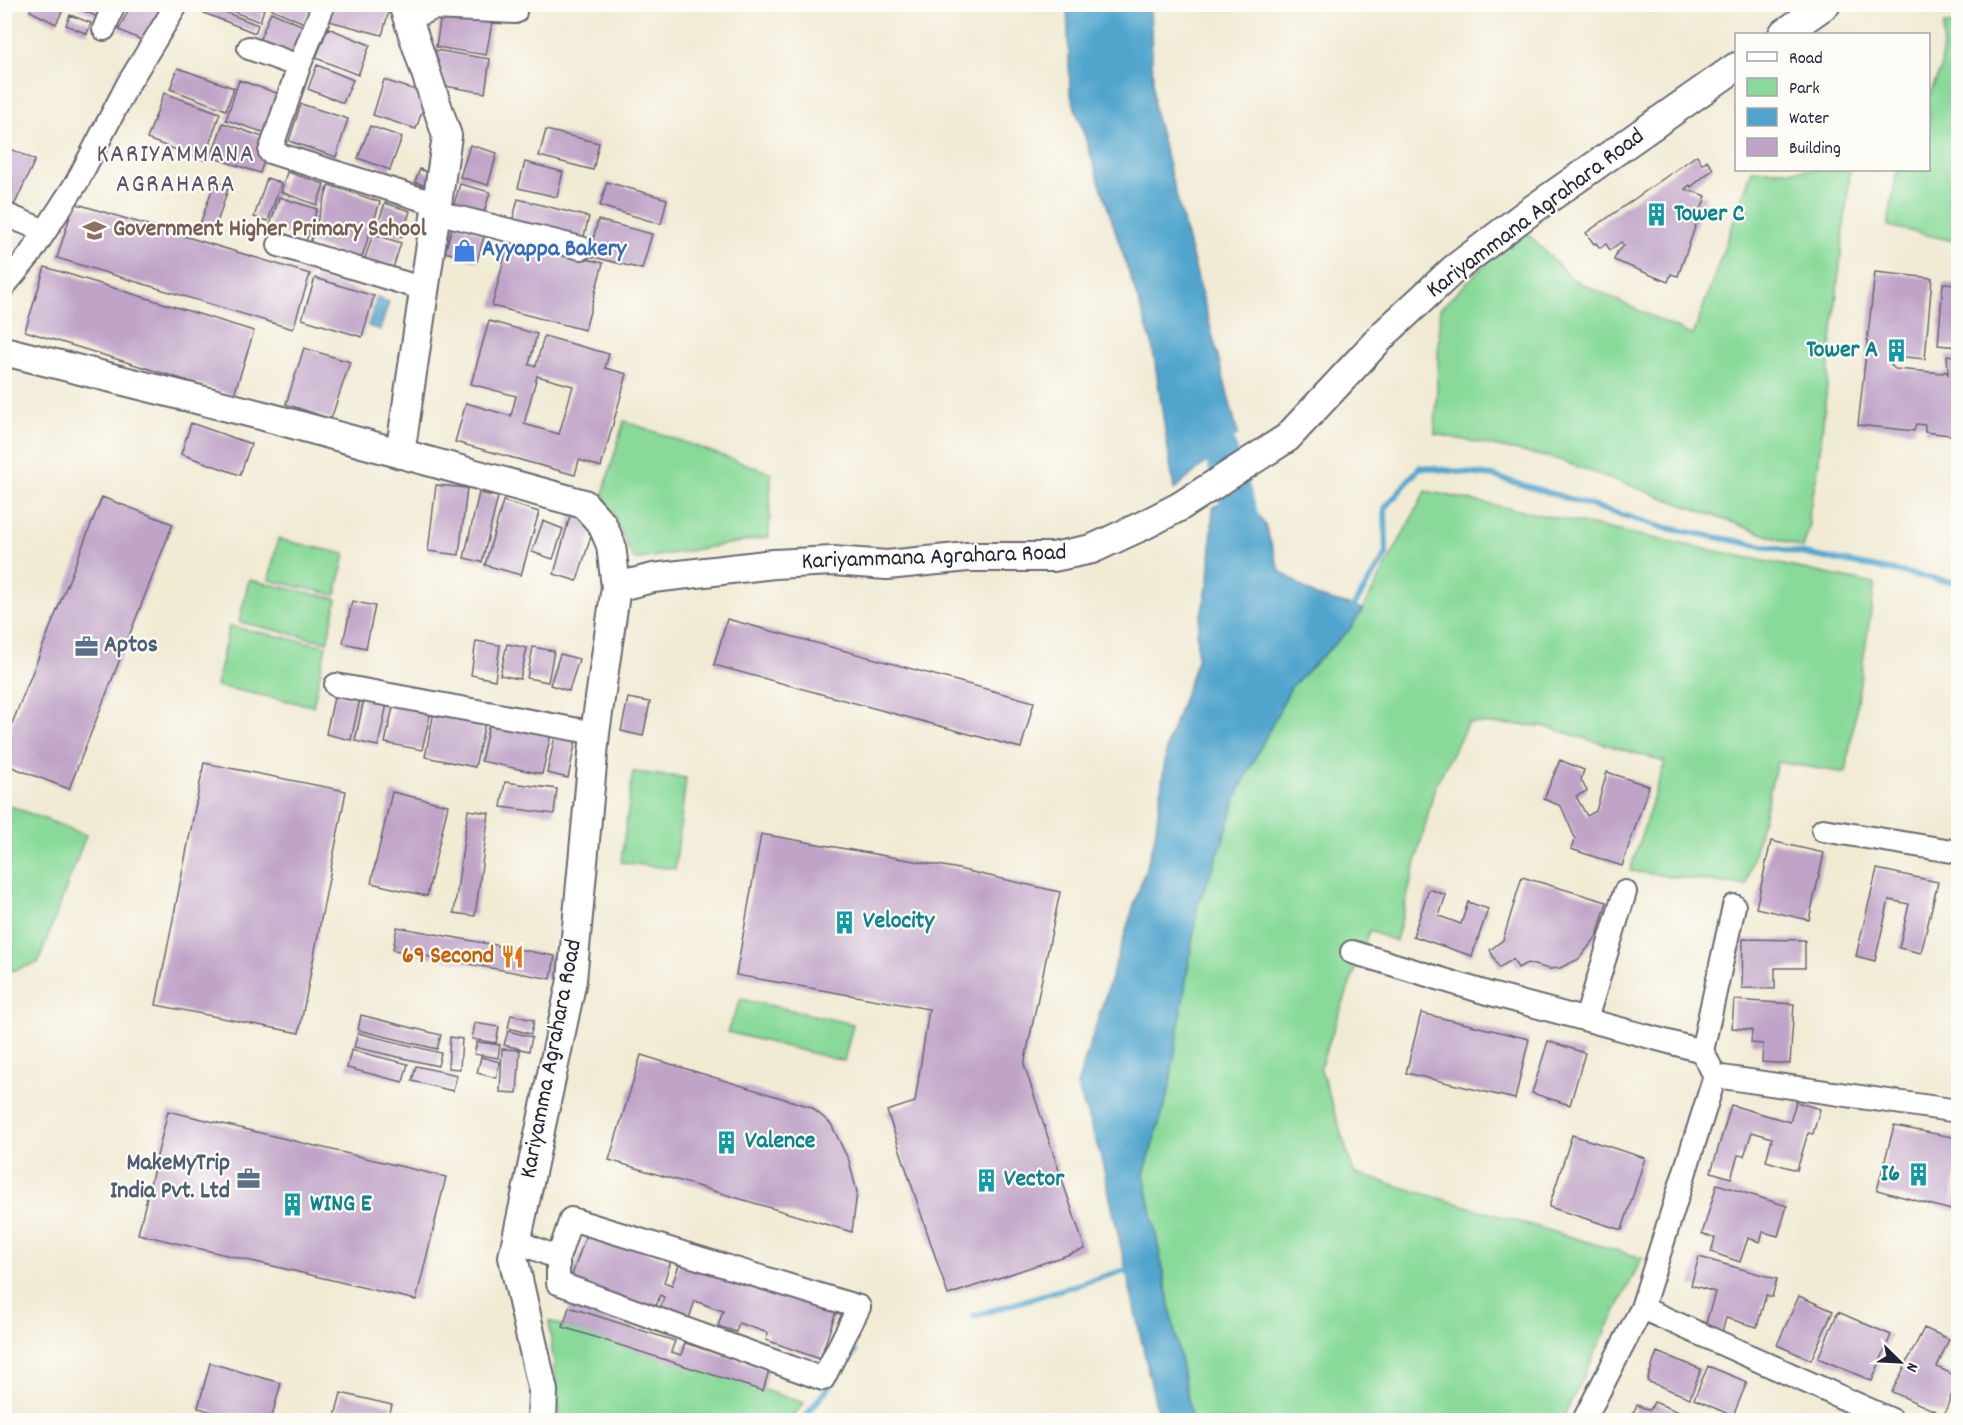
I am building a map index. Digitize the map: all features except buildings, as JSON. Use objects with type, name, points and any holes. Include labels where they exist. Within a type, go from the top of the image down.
[{"type":"street","points":[[104,29],[114,4]]},
{"type":"street","points":[[4,286],[30,256],[77,182],[128,84],[177,4]]},
{"type":"street","points":[[324,4],[299,66],[270,152],[436,208],[581,248]]},
{"type":"street","points":[[1784,33],[1826,4]]},
{"type":"street","points":[[400,454],[447,136],[405,12],[434,8],[515,12]]},
{"type":"street","points":[[249,48],[299,66]]},
{"type":"street","name":"Kariyammana Agrahara Road","points":[[616,587],[653,578],[774,564],[832,561],[887,565],[968,557],[1053,557],[1092,549],[1179,507],[1287,438],[1385,333],[1453,270],[1529,212],[1735,68]]},
{"type":"street","points":[[4,214],[45,231]]},
{"type":"street","points":[[279,245],[424,289]]},
{"type":"street","name":"Kariyamma Agrahara Road","points":[[4,351],[264,416],[584,504],[602,524],[611,545],[616,587],[595,733],[572,980],[513,1257],[543,1391],[542,1420]]},
{"type":"street","points":[[336,685],[595,733]]},
{"type":"street","points":[[1823,830],[1959,852]]},
{"type":"street","points":[[1586,1019],[1625,892]]},
{"type":"street","points":[[1584,1420],[1642,1308],[1715,1076],[1702,1051],[1734,906]]},
{"type":"street","points":[[1352,952],[1702,1051]]},
{"type":"street","points":[[1715,1076],[1959,1111]]},
{"type":"street","points":[[570,1219],[860,1308],[823,1379],[558,1283],[558,1258],[570,1219]]},
{"type":"street","points":[[516,1241],[558,1258]]},
{"type":"street","points":[[1642,1308],[1892,1420]]},
{"type":"green space","points":[[1944,24],[1958,25],[1958,242],[1888,226],[1897,171],[1930,171],[1930,93],[1941,69]]},
{"type":"green space","points":[[1752,171],[1850,171],[1818,469],[1808,518],[1810,524],[1803,548],[1556,459],[1435,434],[1440,309],[1522,228],[1572,279],[1693,336]]},
{"type":"green space","points":[[624,421],[771,473],[769,537],[634,560],[603,494]]},
{"type":"green space","points":[[1426,491],[1875,584],[1846,773],[1777,762],[1746,886],[1630,871],[1665,762],[1543,726],[1468,723],[1435,786],[1396,941],[1369,931],[1320,1067],[1354,1173],[1642,1258],[1562,1420],[1192,1420],[1144,1174],[1169,1090],[1198,904],[1221,847],[1239,790],[1291,687],[1349,630],[1363,609]]},
{"type":"green space","points":[[278,539],[345,554],[336,595],[269,580]]},
{"type":"green space","points":[[249,580],[337,599],[327,642],[239,622]]},
{"type":"green space","points":[[229,626],[326,646],[313,706],[216,686]]},
{"type":"green space","points":[[633,772],[686,778],[675,869],[621,862]]},
{"type":"green space","points":[[5,804],[86,835],[38,963],[5,973]]},
{"type":"green space","points":[[741,999],[853,1024],[844,1061],[727,1032]]},
{"type":"green space","points":[[549,1321],[804,1403],[790,1420],[569,1420],[560,1418]]},
{"type":"water","points":[[1067,5],[1150,5],[1154,109],[1238,434],[1174,490],[1152,343],[1070,92]]},
{"type":"water","points":[[377,298],[389,302],[380,330],[368,326]]},
{"type":"water","points":[[1243,492],[1265,525],[1280,571],[1316,596],[1363,609],[1349,630],[1291,687],[1239,790],[1221,847],[1198,904],[1169,1090],[1144,1174],[1192,1420],[1159,1420],[1101,1157],[1077,1085],[1154,842],[1167,745],[1197,660],[1197,632],[1209,580],[1213,507]]},
{"type":"waterway","points":[[1207,404],[1247,540]]},
{"type":"waterway","points":[[1350,612],[1386,555],[1385,508],[1420,467],[1493,476],[1662,527],[1958,583]]},
{"type":"waterway","points":[[974,1316],[1132,1268]]},
{"type":"waterway","points":[[803,1420],[855,1352]]},
{"type":"place","name":"Tower C","points":[[1656,215]]},
{"type":"place","name":"Government Higher Primary School","points":[[95,230]]},
{"type":"place","name":"Ayyappa Bakery","points":[[464,250]]},
{"type":"place","name":"Tower A","points":[[1896,351]]},
{"type":"place","name":"Aptos","points":[[86,646]]},
{"type":"place","name":"Velocity","points":[[845,922]]},
{"type":"place","name":"69 Second","points":[[512,957]]},
{"type":"place","name":"Valence","points":[[727,1142]]},
{"type":"place","name":"I6","points":[[1918,1175]]},
{"type":"place","name":"MakeMyTrip India Pvt. Ltd","points":[[248,1178]]},
{"type":"place","name":"Vector","points":[[986,1180]]},
{"type":"place","name":"WING E","points":[[292,1205]]},
{"type":"district","name":"KARIYAMMANA AGRAHARA","points":[[176,170]]}]
